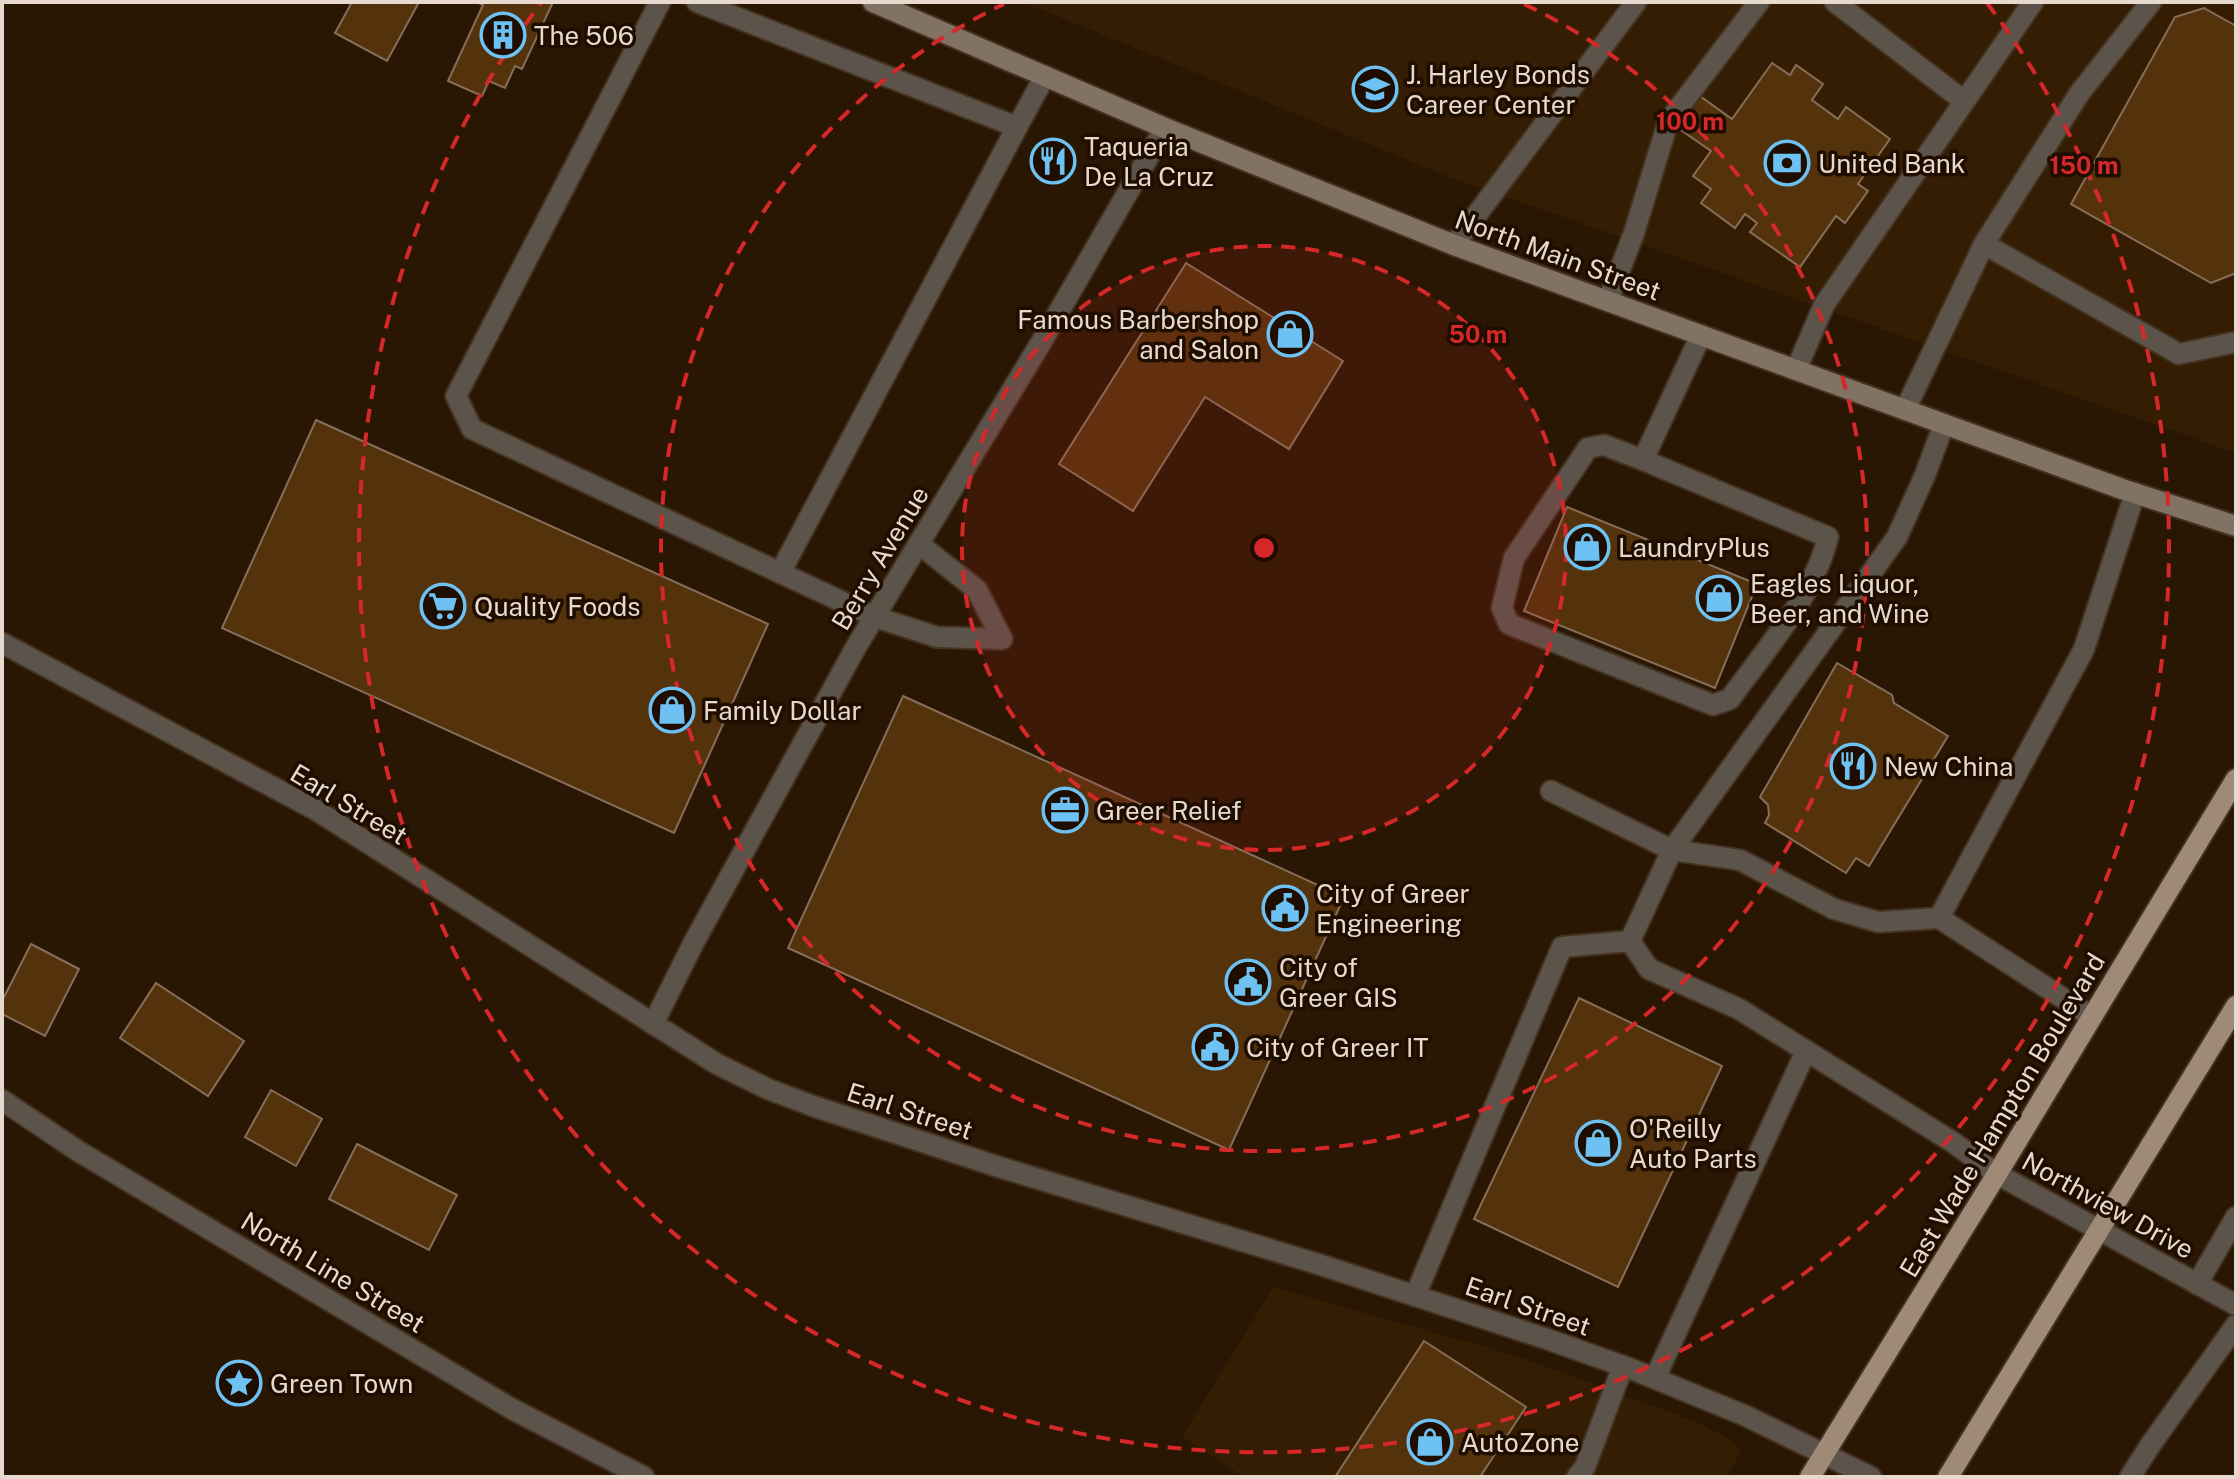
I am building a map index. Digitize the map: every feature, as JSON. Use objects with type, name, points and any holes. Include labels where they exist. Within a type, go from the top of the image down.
[{"type":"main road","name":"North Main Street","points":[[873,2],[1165,128],[1454,245],[2135,493],[2236,526]]},
{"type":"main road","name":"East Wade Hampton Boulevard","points":[[1810,1477],[2236,779]]},
{"type":"main road","points":[[1948,1477],[2236,1006]]},
{"type":"street","points":[[660,2],[456,396],[472,429],[875,617],[937,637],[1002,639],[977,590],[919,544]]},
{"type":"street","points":[[697,2],[1017,127]]},
{"type":"street","points":[[1454,245],[1636,2]]},
{"type":"street","points":[[1608,301],[1634,233],[1668,122],[1759,2]]},
{"type":"street","points":[[1835,2],[1964,101]]},
{"type":"street","points":[[1796,370],[1824,305],[2033,2]]},
{"type":"street","points":[[1905,410],[1984,244],[2079,94],[2151,2]]},
{"type":"street","points":[[780,573],[1045,76]]},
{"type":"street","name":"Berry Avenue","points":[[653,1024],[694,942],[875,617],[1042,341],[1165,128]]},
{"type":"street","points":[[1984,244],[2179,354],[2236,342]]},
{"type":"street","points":[[1643,460],[1701,335]]},
{"type":"street","points":[[1415,1296],[1562,947],[1630,941],[1672,850],[1897,537],[1944,424]]},
{"type":"street","points":[[1604,445],[1643,460],[1828,537],[1824,554],[1803,597],[1730,699],[1713,705],[1509,624],[1502,608],[1514,558],[1588,448],[1604,445]]},
{"type":"street","points":[[1939,918],[2084,649],[2135,493]]},
{"type":"street","name":"Earl Street","points":[[2,643],[316,810],[717,1064],[768,1089],[996,1166],[1415,1296],[1623,1366],[1746,1416],[1871,1477]]},
{"type":"street","points":[[1551,791],[1672,850],[1740,860],[1834,909],[1878,922],[1939,918],[2092,1017]]},
{"type":"street","name":"Northview Drive","points":[[1630,941],[1649,969],[1739,1009],[1951,1141],[1997,1174],[2236,1305]]},
{"type":"street","points":[[1655,1378],[1806,1051]]},
{"type":"street","name":"North Line Street","points":[[2,1100],[78,1151],[512,1409],[644,1477]]},
{"type":"street","points":[[2197,1284],[2236,1217]]},
{"type":"street","points":[[2130,1477],[2236,1325]]},
{"type":"street","points":[[1577,1477],[1585,1467],[1623,1366]]},
{"type":"shaded area","points":[[1023,2],[2236,2],[2236,453],[1449,177]]},
{"type":"shaded area","points":[[1273,1287],[1517,1356],[1694,1421],[1730,1439],[1741,1452],[1726,1477],[1244,1477],[1182,1437]]},
{"type":"building","points":[[352,2],[419,2],[387,61],[335,33]]},
{"type":"building","name":"The 506","points":[[477,2],[553,2],[522,69],[515,66],[505,88],[489,81],[482,96],[448,81],[483,5]]},
{"type":"building","points":[[2204,8],[2236,26],[2236,273],[2211,283],[2071,204],[2175,17]]},
{"type":"building","name":"United Bank","points":[[1772,63],[1790,75],[1796,65],[1823,84],[1812,100],[1838,119],[1846,107],[1890,139],[1858,184],[1868,191],[1845,223],[1836,216],[1800,267],[1750,232],[1757,223],[1745,214],[1735,228],[1701,203],[1711,189],[1693,176],[1711,151],[1675,126],[1697,94],[1732,119]]},
{"type":"building","points":[[1186,263],[1343,361],[1289,449],[1205,397],[1133,511],[1059,464]]},
{"type":"building","points":[[316,420],[768,624],[674,833],[222,628]]},
{"type":"building","points":[[1567,507],[1757,584],[1715,688],[1524,611]]},
{"type":"building","name":"New China","points":[[1837,663],[1892,695],[1894,703],[1948,736],[1869,866],[1856,858],[1846,873],[1765,823],[1769,815],[1768,805],[1760,797]]},
{"type":"building","points":[[903,696],[1344,897],[1229,1150],[788,948]]},
{"type":"building","points":[[31,944],[79,969],[45,1036],[2,1014],[2,1001]]},
{"type":"building","points":[[156,983],[244,1041],[208,1096],[120,1038]]},
{"type":"building","name":"O'Reilly Auto Parts","points":[[1579,998],[1722,1066],[1618,1287],[1474,1219]]},
{"type":"building","points":[[271,1090],[322,1119],[296,1166],[245,1137]]},
{"type":"building","points":[[357,1144],[457,1195],[429,1250],[329,1199]]},
{"type":"building","name":"AutoZone","points":[[1424,1341],[1526,1407],[1480,1477],[1335,1477]]},
{"type":"place","name":"The 506","points":[[503,35]]},
{"type":"place","name":"J. Harley Bonds Career Center","points":[[1375,89]]},
{"type":"place","name":"Taqueria De La Cruz","points":[[1053,161]]},
{"type":"place","name":"United Bank","points":[[1787,163]]},
{"type":"place","name":"Famous Barbershop and Salon","points":[[1290,334]]},
{"type":"place","name":"LaundryPlus","points":[[1587,547]]},
{"type":"place","name":"Eagles Liquor, Beer, and Wine","points":[[1719,598]]},
{"type":"place","name":"Quality Foods","points":[[443,606]]},
{"type":"place","name":"Family Dollar","points":[[672,710]]},
{"type":"place","name":"New China","points":[[1853,766]]},
{"type":"place","name":"Greer Relief","points":[[1065,810]]},
{"type":"place","name":"City of Greer Engineering","points":[[1285,908]]},
{"type":"place","name":"City of Greer GIS","points":[[1248,982]]},
{"type":"place","name":"City of Greer IT","points":[[1215,1047]]},
{"type":"place","name":"O'Reilly Auto Parts","points":[[1598,1143]]},
{"type":"place","name":"Green Town","points":[[239,1383]]},
{"type":"place","name":"AutoZone","points":[[1430,1442]]}]
